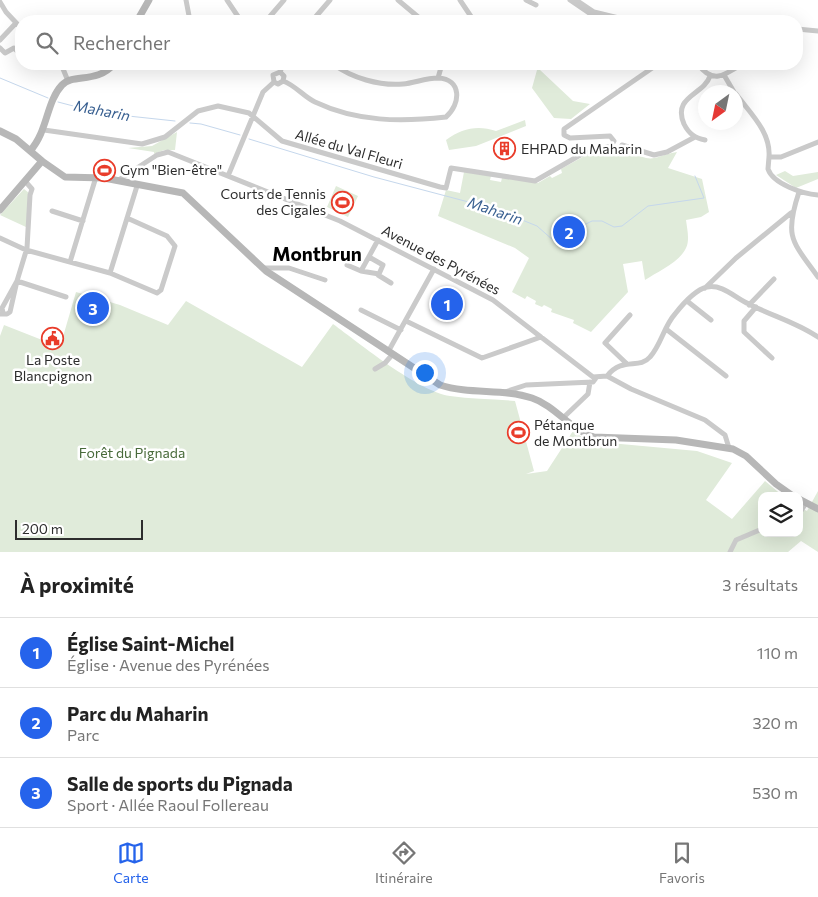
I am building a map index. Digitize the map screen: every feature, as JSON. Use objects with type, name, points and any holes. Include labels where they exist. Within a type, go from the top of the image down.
[{"type":"street","points":[[140,15],[149,0]]},
{"type":"street","points":[[186,0],[189,15]]},
{"type":"street","points":[[227,0],[237,15]]},
{"type":"street","points":[[271,15],[284,0]]},
{"type":"street","points":[[317,15],[330,0]]},
{"type":"street","points":[[460,0],[470,15]]},
{"type":"street","points":[[526,0],[536,5]]},
{"type":"street","points":[[570,0],[591,15]]},
{"type":"street","points":[[576,0],[594,12],[606,15]]},
{"type":"street","points":[[400,1],[416,15]]},
{"type":"street","points":[[0,2],[15,22]]},
{"type":"street","points":[[0,40],[15,24]]},
{"type":"street","points":[[803,30],[818,31]]},
{"type":"street","points":[[0,48],[5,53],[15,49]]},
{"type":"street","points":[[63,70],[68,81]]},
{"type":"street","points":[[30,151],[44,130],[56,95],[68,81],[94,78],[109,70]]},
{"type":"street","points":[[283,81],[314,102],[335,110],[370,119],[392,120],[446,117],[454,111],[458,96],[453,85],[446,80],[438,78],[402,84],[385,83],[360,78],[345,70]]},
{"type":"street","points":[[438,78],[440,70]]},
{"type":"street","name":"Allée du Val Fleuri","points":[[253,117],[282,141],[446,188],[451,168],[535,180],[582,154],[613,144],[614,141],[610,136],[566,137],[564,129],[649,70]]},
{"type":"street","points":[[702,70],[706,75],[710,76],[724,75],[732,70]]},
{"type":"street","points":[[274,82],[273,74],[280,72],[284,76],[283,81]]},
{"type":"street","points":[[724,75],[730,85]]},
{"type":"street","points":[[705,140],[695,137],[683,122],[682,114],[684,104],[692,94],[706,83],[710,76]]},
{"type":"street","points":[[274,82],[280,84],[283,81]]},
{"type":"street","points":[[228,176],[263,92],[274,82]]},
{"type":"street","points":[[743,104],[766,134],[770,146],[769,173],[799,192],[818,195]]},
{"type":"street","points":[[44,130],[134,145],[165,137],[198,111],[213,107],[244,112],[253,117]]},
{"type":"street","points":[[0,131],[16,139],[65,177],[96,177],[137,186],[174,190],[186,196],[262,268],[440,386],[530,397],[546,404],[582,432],[594,437],[676,440],[730,448],[746,456],[787,492]]},
{"type":"street","points":[[622,145],[648,154],[660,154],[695,137]]},
{"type":"street","points":[[769,157],[781,157],[818,142]]},
{"type":"street","name":"Avenue des Pyrénées","points":[[117,182],[157,155],[168,152],[340,221],[501,304],[589,375],[596,378]]},
{"type":"street","points":[[0,210],[42,161]]},
{"type":"street","points":[[70,262],[96,177]]},
{"type":"street","points":[[2,313],[7,314],[10,312],[26,250],[32,189],[25,181]]},
{"type":"street","points":[[110,273],[137,186]]},
{"type":"street","points":[[799,192],[791,213],[792,240],[818,277]]},
{"type":"street","points":[[52,211],[83,220]]},
{"type":"street","points":[[501,394],[526,385],[590,382],[596,378],[607,376],[616,367],[626,363],[638,363],[648,360],[673,316],[687,301],[705,288],[736,258],[791,213]]},
{"type":"street","points":[[0,238],[26,250],[110,273],[157,293],[160,290],[175,250],[173,241],[167,236],[127,218]]},
{"type":"street","points":[[361,271],[378,240]]},
{"type":"street","points":[[369,257],[382,265],[378,275]]},
{"type":"street","points":[[347,265],[378,275],[391,282]]},
{"type":"street","points":[[262,268],[289,268],[325,280]]},
{"type":"street","points":[[375,369],[386,363],[406,320],[434,269]]},
{"type":"street","points":[[750,305],[774,279]]},
{"type":"street","points":[[17,281],[66,297]]},
{"type":"street","points":[[705,288],[722,288],[750,305],[788,320],[818,336]]},
{"type":"street","points":[[687,301],[711,320]]},
{"type":"street","points":[[756,307],[744,321],[744,332],[772,358]]},
{"type":"street","points":[[362,310],[401,330]]},
{"type":"street","points":[[626,363],[605,343],[630,314]]},
{"type":"street","points":[[406,320],[482,358],[541,337]]},
{"type":"street","points":[[666,329],[726,376]]},
{"type":"street","points":[[607,376],[631,389],[705,420],[725,435],[730,448]]},
{"type":"street","points":[[564,417],[588,394],[590,382]]},
{"type":"street","points":[[803,501],[818,509]]},
{"type":"street","points":[[730,552],[736,540],[758,530]]},
{"type":"green space","points":[[537,70],[540,70],[573,101],[590,104],[571,119],[554,118],[532,88]]},
{"type":"green space","points":[[525,120],[526,126],[476,146],[449,150],[446,140],[464,130],[483,128],[496,131]]},
{"type":"green space","points":[[177,132],[175,150],[164,150],[154,154],[154,152],[128,148],[152,146]]},
{"type":"green space","points":[[608,149],[624,153],[626,149],[648,158],[677,152],[668,168],[702,179],[709,212],[701,217],[686,220],[688,238],[686,248],[679,258],[662,270],[645,280],[642,261],[623,264],[628,292],[591,332],[573,323],[574,320],[551,312],[552,309],[544,305],[542,307],[535,304],[536,301],[527,296],[525,299],[512,292],[529,258],[515,248],[438,216],[446,190],[460,193],[464,172],[491,176],[490,180],[501,182],[502,178],[538,183],[550,176],[552,178],[562,173],[561,169],[588,154]]},
{"type":"green space","points":[[785,171],[793,176],[818,172],[818,179],[796,188],[776,175]]},
{"type":"green space","name":"Courts de Tennis des Cigales","points":[[336,186],[358,196],[348,217],[327,207]]},
{"type":"green space","points":[[24,189],[29,193],[26,227],[0,215]]},
{"type":"green space","name":"Forêt du Pignada","points":[[76,292],[120,305],[168,325],[186,301],[302,367],[333,324],[390,366],[437,393],[458,397],[515,401],[534,471],[526,474],[547,471],[573,431],[588,441],[697,451],[732,463],[706,500],[732,519],[765,481],[778,492],[758,492],[758,537],[803,537],[803,509],[807,511],[818,491],[818,552],[801,541],[788,552],[0,552],[0,336],[4,325],[60,347]]},
{"type":"waterway","name":"Maharin","points":[[0,78],[48,98]]},
{"type":"waterway","name":"Maharin","points":[[58,102],[100,113],[175,121]]},
{"type":"waterway","name":"Maharin","points":[[190,123],[201,124],[240,135]]},
{"type":"waterway","name":"Maharin","points":[[249,139],[374,177],[495,209],[537,226],[554,241],[571,239],[582,226],[592,221],[602,221],[614,227],[622,226],[648,206],[704,198],[695,176]]},
{"type":"place","name":"EHPAD du Maharin","points":[[505,149]]},
{"type":"place","name":"Gym \"Bien-être\"","points":[[104,170]]},
{"type":"place","name":"Courts de Tennis des Cigales","points":[[342,202]]},
{"type":"place","name":"Parc du Maharin","points":[[569,232]]},
{"type":"place","name":"Église Saint-Michel","points":[[447,304]]},
{"type":"place","name":"Salle de sports du Pignada","points":[[93,308]]},
{"type":"place","name":"La Poste Blancpignon","points":[[53,338]]},
{"type":"place","name":"Pétanque de Montbrun","points":[[518,433]]},
{"type":"district","name":"Montbrun","points":[[317,254]]}]
